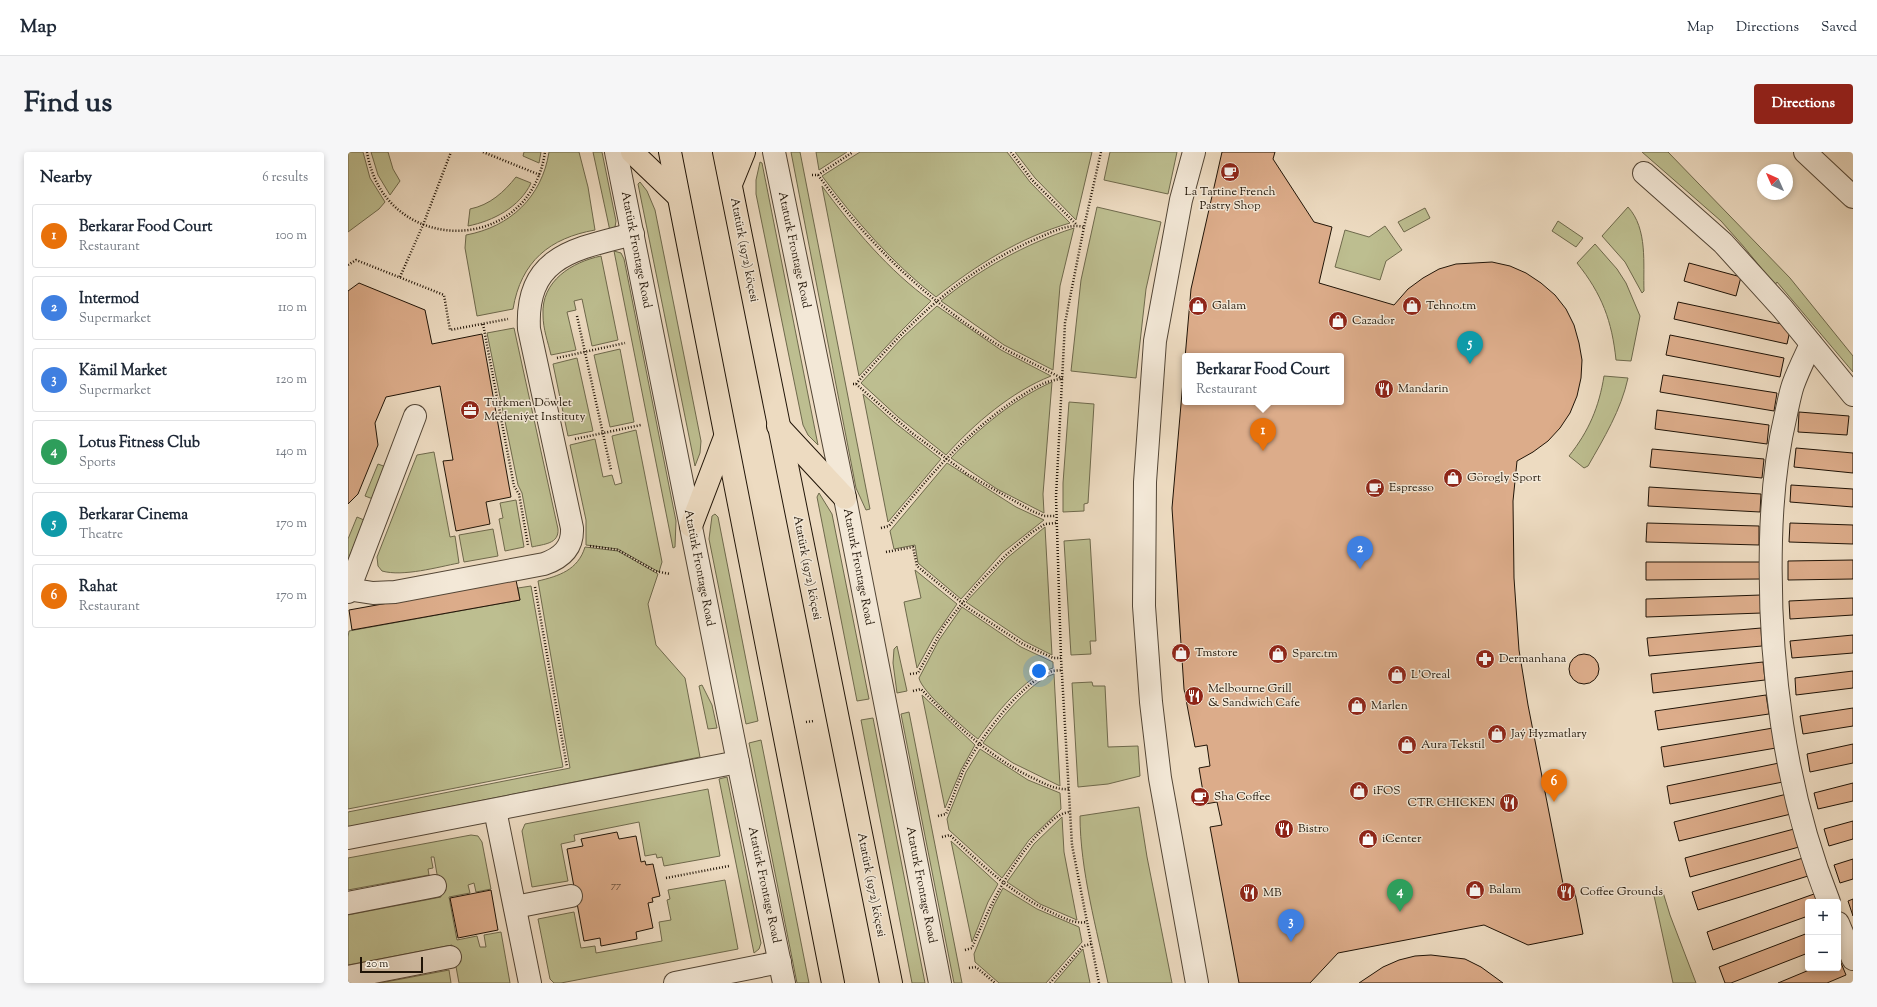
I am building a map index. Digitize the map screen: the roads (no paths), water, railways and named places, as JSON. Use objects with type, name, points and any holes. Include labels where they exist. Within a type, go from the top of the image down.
[{"type":"main road","points":[[632,152],[678,196]]},
{"type":"main road","points":[[670,152],[833,983]]},
{"type":"main road","name":"Atatürk (1972) köçesi","points":[[724,152],[891,983]]},
{"type":"main road","points":[[731,184],[744,152]]},
{"type":"main road","points":[[778,426],[845,498]]},
{"type":"main road","points":[[691,526],[726,436]]},
{"type":"street","name":"Atatürk Frontage Road","points":[[616,152],[738,762],[782,973]]},
{"type":"street","name":"Ataturk Frontage Road","points":[[774,152],[845,498],[940,983]]},
{"type":"street","points":[[1194,152],[1182,200],[1155,341],[1145,482],[1144,606],[1151,702],[1160,778],[1197,983]]},
{"type":"street","points":[[1805,152],[1853,197]]},
{"type":"street","points":[[1644,173],[1723,243],[1811,344],[1853,395]]},
{"type":"street","points":[[415,416],[348,590],[373,593],[403,590],[544,564],[559,557],[566,550],[573,536],[529,329],[530,302],[533,289],[540,277],[548,267],[558,260],[579,248],[633,234]]},
{"type":"street","points":[[1811,344],[1793,385],[1778,450],[1772,509],[1770,563],[1772,633],[1778,693],[1793,779],[1803,825],[1828,899]]},
{"type":"street","points":[[348,838],[738,762]]},
{"type":"street","points":[[495,810],[530,983]]},
{"type":"street","points":[[348,904],[435,886]]},
{"type":"street","points":[[515,907],[571,896]]},
{"type":"street","points":[[1841,931],[1853,959]]},
{"type":"street","points":[[348,977],[450,957]]},
{"type":"street","points":[[675,983],[782,973]]},
{"type":"place","name":"La Tartine French Pastry Shop","points":[[1230,172]]},
{"type":"place","name":"Galam","points":[[1198,306]]},
{"type":"place","name":"Tehno.tm","points":[[1412,306]]},
{"type":"place","name":"Cazador","points":[[1338,321]]},
{"type":"place","name":"Berkarar Cinema","points":[[1470,364]]},
{"type":"place","name":"Mandarin","points":[[1384,389]]},
{"type":"place","name":"Türkmen Döwlet Medeniýet Instituty","points":[[470,410]]},
{"type":"place","name":"Berkarar Food Court","points":[[1263,451]]},
{"type":"place","name":"Görogly Sport","points":[[1453,478]]},
{"type":"place","name":"Espresso","points":[[1375,488]]},
{"type":"place","name":"Intermod","points":[[1360,569]]},
{"type":"place","name":"Tmstore","points":[[1181,653]]},
{"type":"place","name":"Sparc.tm","points":[[1278,654]]},
{"type":"place","name":"Dermanhana","points":[[1485,659]]},
{"type":"place","name":"L'Oreal","points":[[1397,675]]},
{"type":"place","name":"Melbourne Grill & Sandwich Cafe","points":[[1194,696]]},
{"type":"place","name":"Marlen","points":[[1357,706]]},
{"type":"place","name":"Jaý Hyzmatlary","points":[[1497,734]]},
{"type":"place","name":"Aura Tekstil","points":[[1407,745]]},
{"type":"place","name":"iFOS","points":[[1359,791]]},
{"type":"place","name":"Sha Coffee","points":[[1200,797]]},
{"type":"place","name":"Rahat","points":[[1554,802]]},
{"type":"place","name":"CTR CHICKEN","points":[[1509,803]]},
{"type":"place","name":"Bistro","points":[[1284,829]]},
{"type":"place","name":"iCenter","points":[[1368,839]]},
{"type":"place","name":"Balam","points":[[1475,890]]},
{"type":"place","name":"Coffee Grounds","points":[[1566,892]]},
{"type":"place","name":"MB","points":[[1249,893]]},
{"type":"place","name":"Lotus Fitness Club","points":[[1400,912]]},
{"type":"place","name":"Kämil Market","points":[[1291,942]]}]
